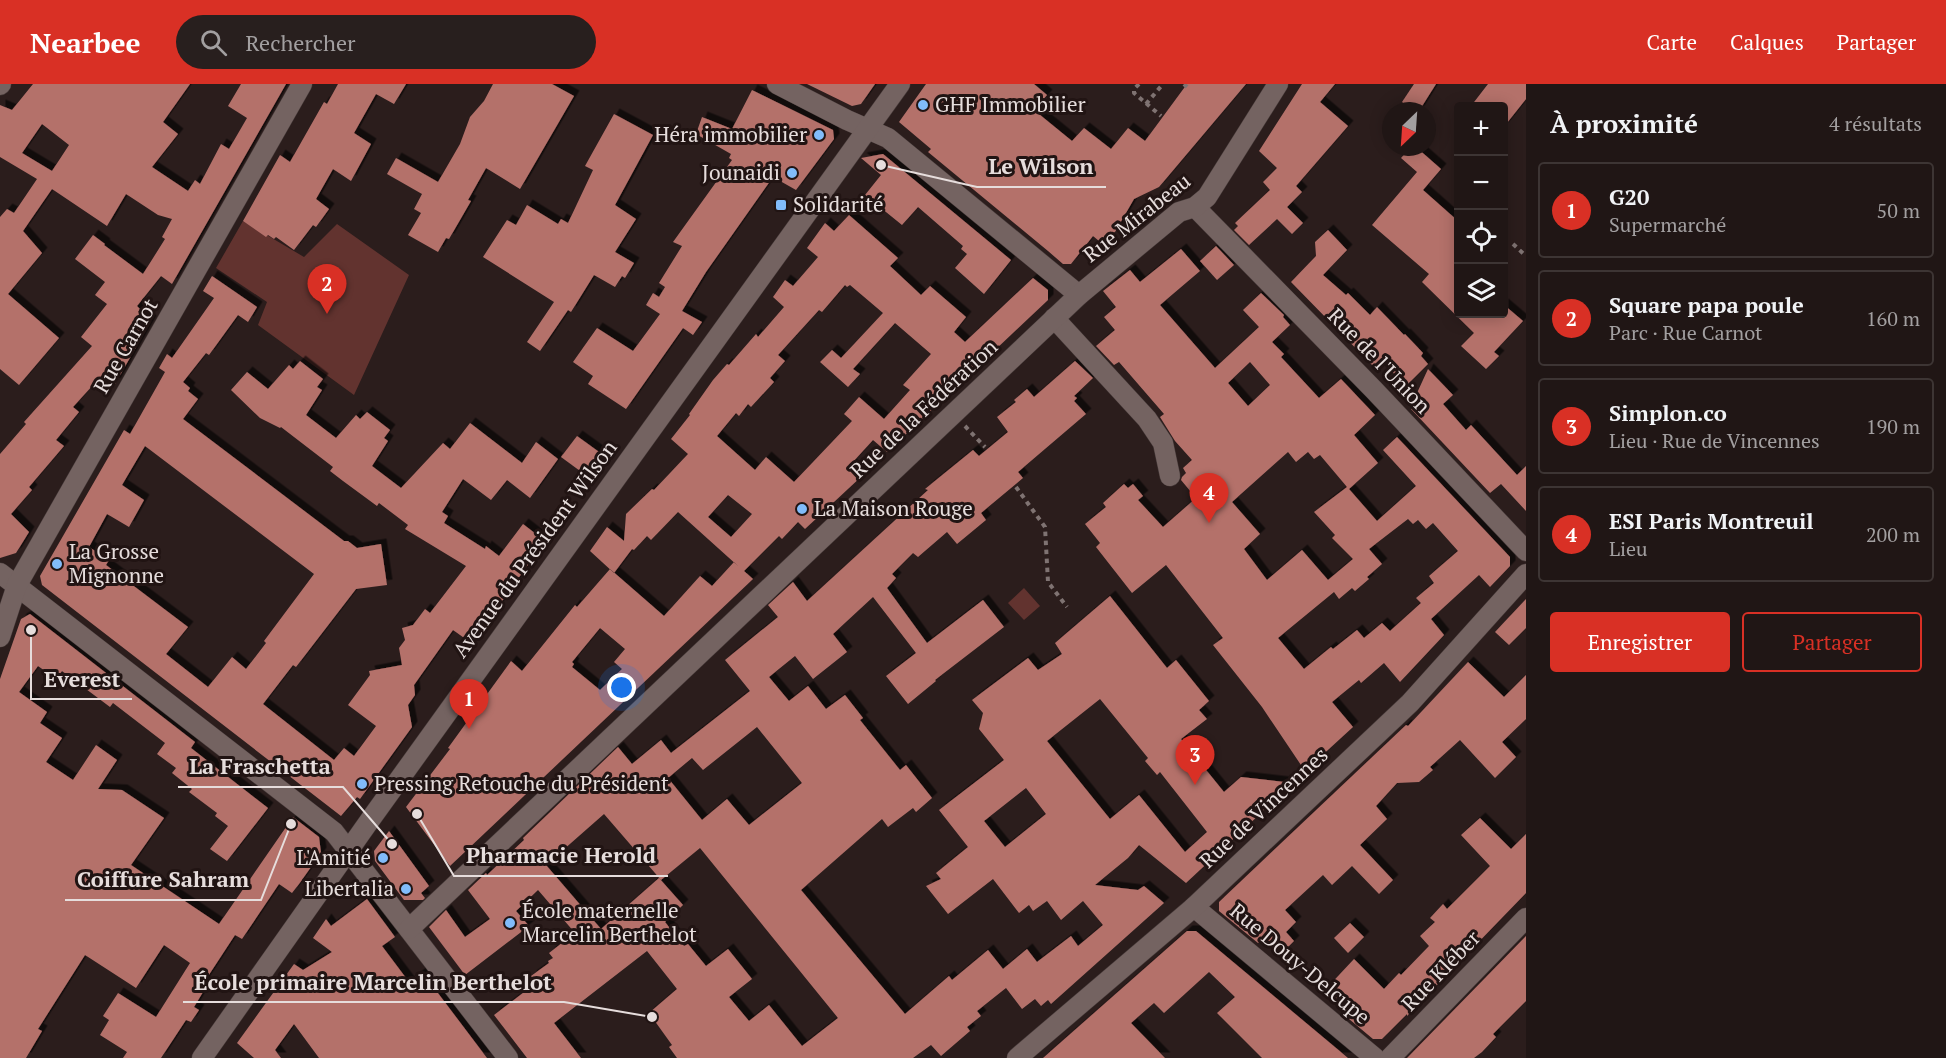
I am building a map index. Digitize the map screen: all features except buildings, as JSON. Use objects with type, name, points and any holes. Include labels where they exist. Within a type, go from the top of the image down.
[{"type":"street","name":"Rue Carnot","points":[[0,636],[17,585],[302,84]]},
{"type":"street","points":[[777,84],[888,138],[1079,295]]},
{"type":"street","name":"Avenue du Président Wilson","points":[[202,1058],[900,84]]},
{"type":"street","name":"Rue Mirabeau","points":[[1079,295],[1179,212],[1195,207],[1207,197],[1278,84]]},
{"type":"street","name":"Rue de l'Union","points":[[1195,207],[1374,390],[1526,551]]},
{"type":"street","name":"Rue de la Fédération","points":[[409,929],[1079,295]]},
{"type":"street","points":[[1054,318],[1147,419],[1162,442],[1170,476]]},
{"type":"street","points":[[0,573],[334,832],[508,1058]]},
{"type":"street","name":"Rue de Vincennes","points":[[1017,1058],[1194,907],[1410,703],[1526,574]]},
{"type":"street","points":[[0,599],[17,585]]},
{"type":"street","name":"Rue Douy-Delcupe","points":[[1194,907],[1375,1058]]},
{"type":"street","name":"Rue Kléber","points":[[1390,1058],[1526,918]]},
{"type":"path","points":[[1139,84],[1134,89],[1134,93],[1161,116]]},
{"type":"path","points":[[1146,104],[1163,84]]},
{"type":"path","points":[[1513,244],[1526,256]]},
{"type":"path","points":[[954,414],[985,447]]},
{"type":"path","points":[[1016,487],[1045,527],[1048,582],[1067,607]]},
{"type":"shaded area","points":[[243,221],[304,257],[337,224],[409,275],[354,395],[258,325],[267,302],[216,268]]},
{"type":"shaded area","points":[[1024,588],[1040,606],[1024,620],[1008,603]]},
{"type":"place","name":"GHF Immobilier","points":[[923,105]]},
{"type":"place","name":"Héra immobilier","points":[[819,135]]},
{"type":"place","name":"Le Wilson","points":[[881,165]]},
{"type":"place","name":"Jounaidi","points":[[792,173]]},
{"type":"place","name":"Solidarité","points":[[781,205]]},
{"type":"place","name":"Square papa poule","points":[[327,314]]},
{"type":"place","name":"La Maison Rouge","points":[[802,509]]},
{"type":"place","name":"ESI Paris Montreuil","points":[[1209,523]]},
{"type":"place","name":"La Grosse Mignonne","points":[[57,564]]},
{"type":"place","name":"Everest","points":[[31,630]]},
{"type":"place","name":"G20","points":[[469,729]]},
{"type":"place","name":"Pressing Retouche du Président","points":[[362,784]]},
{"type":"place","name":"Simplon.co","points":[[1195,785]]},
{"type":"place","name":"Pharmacie Herold","points":[[417,814]]},
{"type":"place","name":"Coiffure Sahram","points":[[291,824]]},
{"type":"place","name":"La Fraschetta","points":[[392,844]]},
{"type":"place","name":"L'Amitié","points":[[383,858]]},
{"type":"place","name":"Libertalia","points":[[406,889]]},
{"type":"place","name":"École maternelle Marcelin Berthelot","points":[[510,923]]},
{"type":"place","name":"École primaire Marcelin Berthelot","points":[[652,1017]]}]
